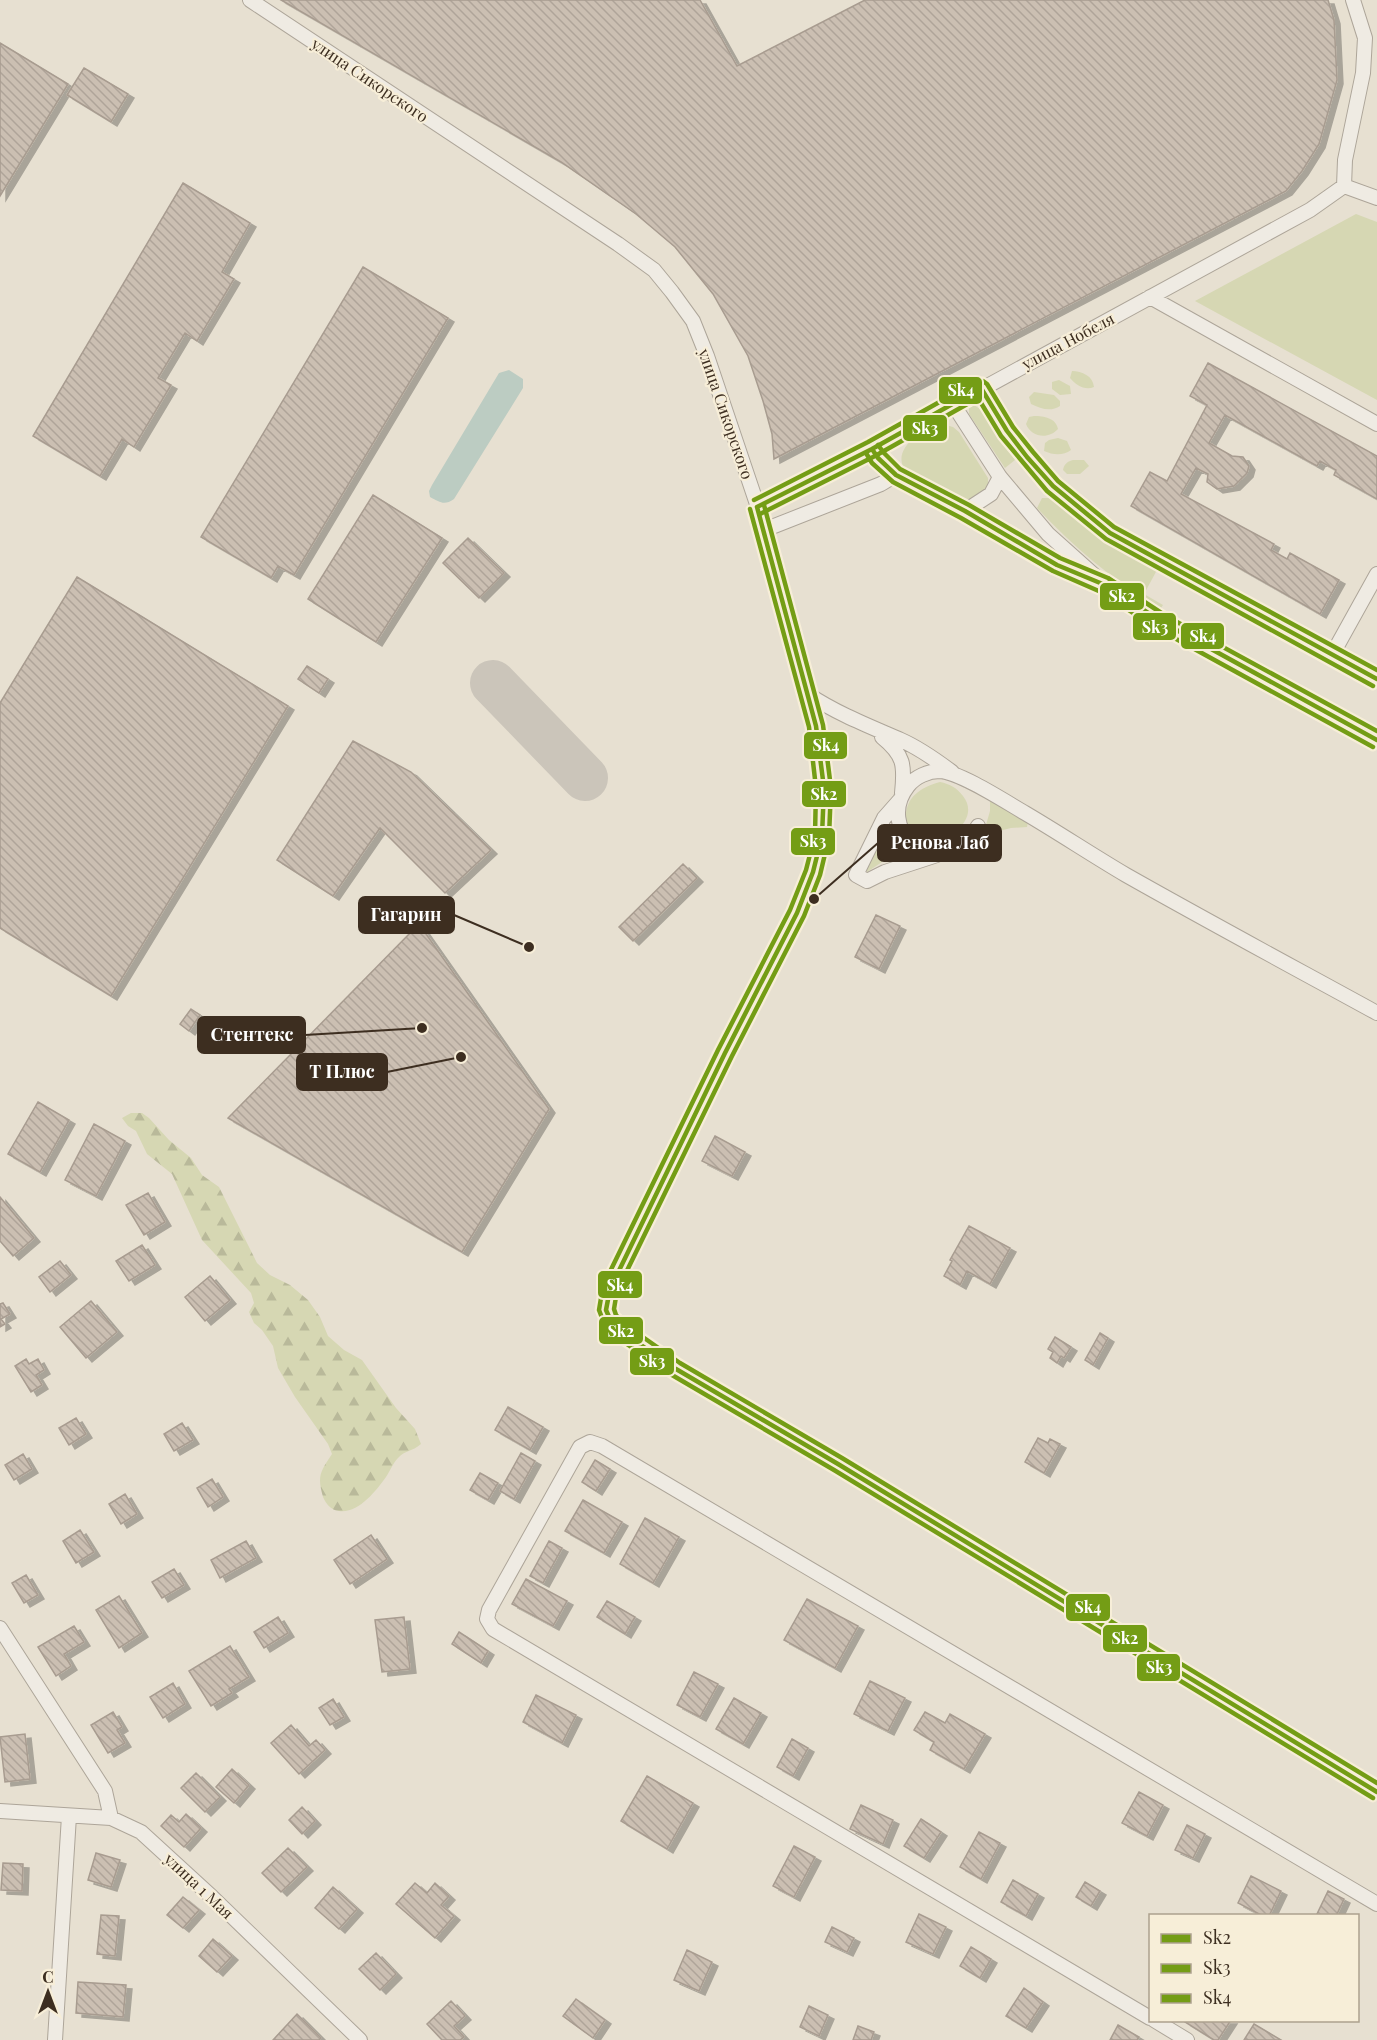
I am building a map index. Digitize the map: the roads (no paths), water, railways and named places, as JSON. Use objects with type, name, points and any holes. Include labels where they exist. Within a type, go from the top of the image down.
[{"type":"street","name":"улица Сикорского","points":[[250,0],[654,270],[693,321],[724,404],[764,530],[816,726],[824,788],[822,836],[813,872],[797,913],[610,1288],[606,1310],[610,1319],[622,1332],[676,1369],[837,1464],[1377,1792]]},
{"type":"street","points":[[1353,0],[1365,38],[1363,73],[1345,160],[1344,186],[1377,198]]},
{"type":"street","name":"улица Нобеля","points":[[757,507],[872,449],[1310,210],[1344,186]]},
{"type":"street","points":[[1150,297],[1377,424]]},
{"type":"street","points":[[981,388],[1006,430],[1026,457],[1053,486],[1102,527],[1377,679]]},
{"type":"street","points":[[953,404],[1000,477],[1048,534],[1105,585],[1162,622],[1377,740]]},
{"type":"street","points":[[872,449],[896,475],[965,511],[1057,565],[1105,585]]},
{"type":"street","points":[[764,530],[881,484],[896,475]]},
{"type":"street","points":[[965,511],[991,494],[1000,477]]},
{"type":"street","points":[[1332,655],[1377,574]]},
{"type":"street","points":[[809,695],[826,707],[912,746],[955,775],[1036,819],[1073,844],[1377,1013]]},
{"type":"street","points":[[873,730],[895,748],[902,758],[904,774],[897,817],[902,832],[912,845],[926,852],[942,854]]},
{"type":"street","points":[[955,775],[940,771],[925,774],[911,781],[884,818],[856,875],[867,881],[885,872],[955,851],[969,841],[978,826]]},
{"type":"street","points":[[1149,2017],[493,1629],[487,1619],[489,1610],[580,1447],[590,1442],[602,1446],[1377,1904]]},
{"type":"street","points":[[0,1628],[105,1791],[111,1818]]},
{"type":"street","name":"улица 1 Мая","points":[[0,1811],[111,1818],[141,1832],[212,1896],[360,2040]]},
{"type":"street","points":[[55,2040],[69,1816]]},
{"type":"street","points":[[1157,2022],[1187,2040]]},
{"type":"place","name":"Ренова Лаб","points":[[814,899]]},
{"type":"place","name":"Гагарин","points":[[529,947]]},
{"type":"place","name":"Стентекс","points":[[422,1028]]},
{"type":"place","name":"Т Плюс","points":[[461,1057]]}]
